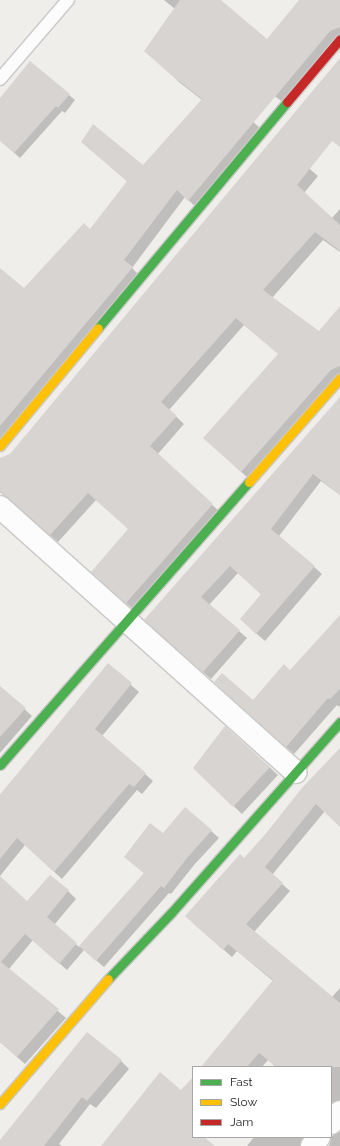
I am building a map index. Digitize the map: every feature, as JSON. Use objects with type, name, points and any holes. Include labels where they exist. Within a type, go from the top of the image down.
[{"type":"street","points":[[0,446],[340,39]]},
{"type":"street","points":[[0,765],[340,378]]},
{"type":"street","points":[[0,507],[295,772]]},
{"type":"street","points":[[0,1104],[94,994],[171,913],[340,722]]},
{"type":"street","points":[[332,1122],[340,1112]]},
{"type":"street","points":[[312,1146],[318,1138]]},
{"type":"lane","points":[[0,79],[68,0]]},
{"type":"building","points":[[180,0],[221,0],[267,39],[299,0],[340,0],[340,27],[330,31],[188,201],[177,190],[124,260],[133,267],[0,426],[0,268],[24,288],[84,223],[90,229],[127,181],[81,142],[93,124],[143,165],[202,99],[144,51]]},
{"type":"building","points":[[340,58],[340,147],[332,141],[297,185],[340,225],[340,251],[315,232],[263,290],[319,331],[340,306],[340,366],[331,370],[241,472],[203,438],[278,354],[236,318],[161,402],[177,416],[150,446],[213,504],[126,603],[91,572],[128,529],[88,493],[50,535],[0,491],[0,458],[10,454]]},
{"type":"building","points":[[30,61],[70,94],[58,108],[56,106],[14,153],[0,141],[0,98]]},
{"type":"building","points":[[340,397],[340,495],[313,474],[271,529],[315,566],[256,634],[240,619],[261,594],[230,566],[201,597],[240,630],[203,672],[144,620]]},
{"type":"building","points":[[340,615],[340,689],[330,699],[328,698],[286,747],[214,682],[222,673],[253,700],[284,664],[290,670]]},
{"type":"building","points":[[108,663],[132,683],[95,729],[146,773],[134,787],[129,784],[54,872],[17,838],[0,859],[0,795]]},
{"type":"building","points":[[0,686],[26,708],[0,737]]},
{"type":"building","points":[[225,726],[270,767],[233,807],[193,768]]},
{"type":"building","points":[[340,748],[340,827],[316,804],[265,867],[283,883],[246,924],[340,1003],[340,1067],[276,1066],[259,1053],[248,1066],[202,1066],[273,980],[228,944],[223,950],[185,916],[240,854],[244,858],[264,836],[301,789]]},
{"type":"building","points":[[185,807],[212,830],[187,858],[164,888],[161,886],[96,961],[79,946],[144,873],[124,857],[150,823],[163,833]]},
{"type":"building","points":[[50,875],[69,890],[47,917],[77,943],[59,964],[25,934],[1,962],[59,1009],[17,1057],[0,1042],[0,876],[27,901]]},
{"type":"building","points":[[87,1032],[122,1060],[87,1101],[82,1097],[44,1146],[0,1146],[0,1140]]},
{"type":"building","points":[[160,1072],[181,1090],[192,1078],[192,1138],[205,1138],[215,1146],[101,1146]]},
{"type":"traffic: fast","points":[[98,328],[287,102]]},
{"type":"traffic: fast","points":[[0,765],[249,482]]},
{"type":"traffic: fast","points":[[108,979],[171,913],[340,722]]},
{"type":"traffic: slow","points":[[0,446],[98,328]]},
{"type":"traffic: slow","points":[[249,482],[340,378]]},
{"type":"traffic: slow","points":[[0,1104],[108,979]]},
{"type":"traffic: jam","points":[[287,102],[340,39]]}]
